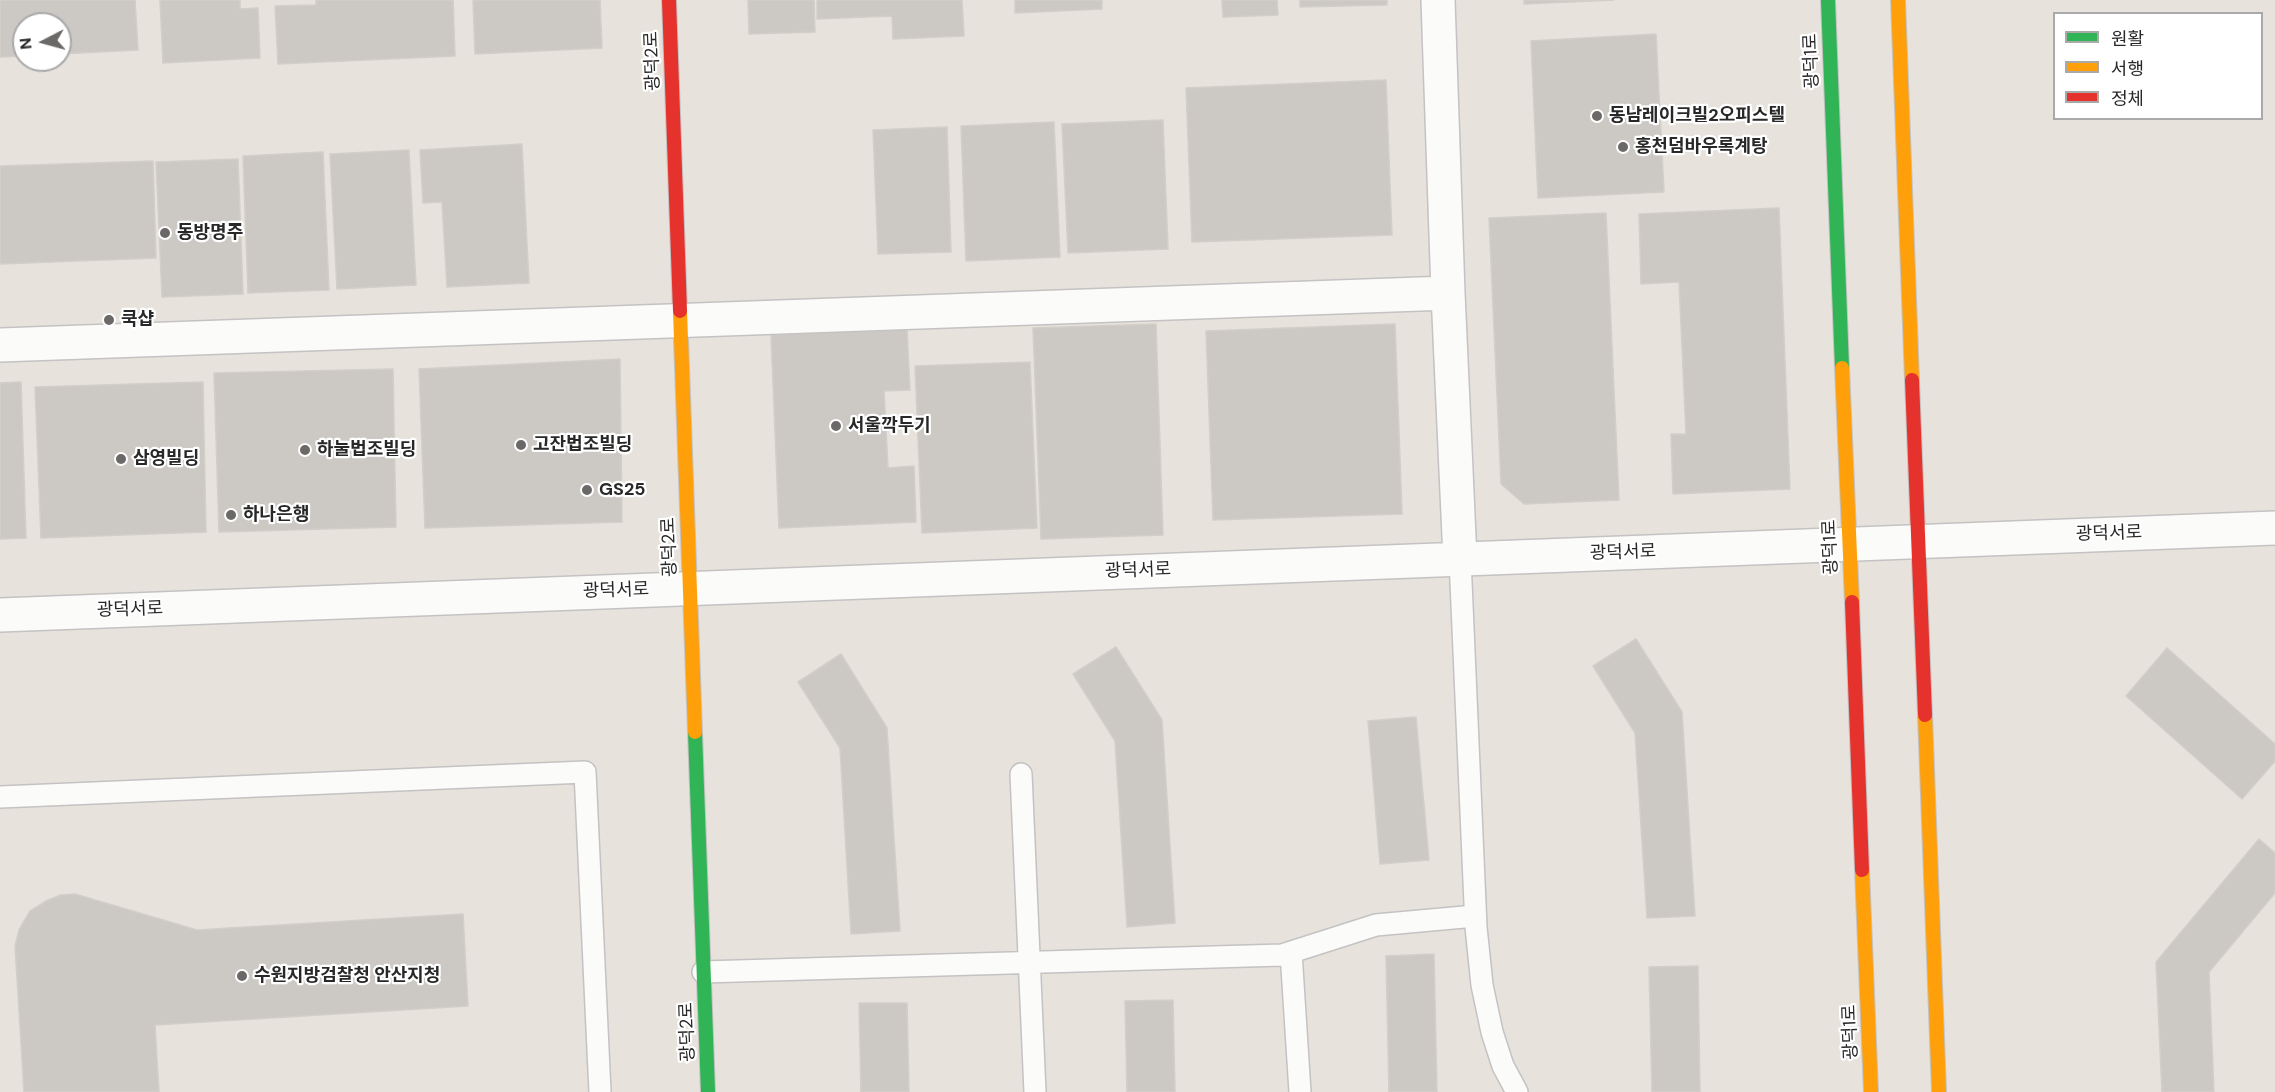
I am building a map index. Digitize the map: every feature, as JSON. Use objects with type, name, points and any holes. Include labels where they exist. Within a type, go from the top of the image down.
[{"type":"street","name":"광덕2로","points":[[669,0],[708,1092]]},
{"type":"street","points":[[1437,0],[1460,559]]},
{"type":"street","name":"광덕1로","points":[[1828,0],[1871,1092]]},
{"type":"street","points":[[1898,0],[1939,1092]]},
{"type":"street","points":[[0,345],[1448,293]]},
{"type":"street","name":"광덕서로","points":[[0,615],[2275,528]]},
{"type":"lane","points":[[1460,559],[1475,916],[1482,985],[1492,1032],[1503,1066],[1517,1092]]},
{"type":"lane","points":[[0,798],[585,772],[600,1092]]},
{"type":"lane","points":[[1020,774],[1035,1092]]},
{"type":"lane","points":[[703,972],[1282,955],[1376,925],[1475,916]]},
{"type":"lane","points":[[1291,952],[1300,1092]]},
{"type":"building","points":[[0,0],[135,0],[138,50],[72,53],[72,12],[12,12],[12,56],[0,57]]},
{"type":"building","points":[[160,0],[240,0],[240,9],[258,8],[260,58],[163,63]]},
{"type":"building","points":[[316,0],[453,0],[455,56],[278,64],[275,6],[316,5]]},
{"type":"building","points":[[473,0],[600,0],[602,48],[475,54]]},
{"type":"building","points":[[748,0],[814,0],[815,32],[749,34]]},
{"type":"building","points":[[817,0],[962,0],[964,36],[893,39],[892,16],[817,19]]},
{"type":"building","points":[[1015,0],[1102,0],[1102,9],[1015,13]]},
{"type":"building","points":[[1222,0],[1277,0],[1278,15],[1223,17]]},
{"type":"building","points":[[1300,0],[1387,0],[1387,5],[1300,7]]},
{"type":"building","points":[[1524,0],[1614,0],[1524,4]]},
{"type":"building","name":"동남레이크빌2오피스텔","points":[[1656,34],[1664,192],[1538,198],[1531,41]]},
{"type":"building","points":[[1386,80],[1392,235],[1192,242],[1186,88]]},
{"type":"building","points":[[1163,120],[1168,249],[1068,253],[1062,124]]},
{"type":"building","points":[[1054,122],[1060,257],[966,261],[961,126]]},
{"type":"building","points":[[947,127],[951,252],[878,254],[873,130]]},
{"type":"building","points":[[522,144],[529,283],[447,287],[442,202],[423,203],[420,150]]},
{"type":"building","points":[[409,150],[416,285],[337,289],[330,154]]},
{"type":"building","points":[[323,152],[329,290],[248,293],[243,156]]},
{"type":"building","points":[[238,159],[243,294],[162,297],[156,162]]},
{"type":"building","points":[[153,161],[156,258],[0,264],[0,166]]},
{"type":"building","points":[[1779,208],[1790,489],[1673,494],[1671,434],[1686,434],[1679,282],[1641,284],[1639,214]]},
{"type":"building","points":[[1606,213],[1619,500],[1524,504],[1501,484],[1489,218]]},
{"type":"building","points":[[1156,324],[1163,535],[1041,539],[1033,328]]},
{"type":"building","points":[[1395,324],[1402,514],[1213,520],[1206,331]]},
{"type":"building","points":[[907,329],[910,390],[884,391],[888,468],[914,466],[916,522],[779,528],[771,335]]},
{"type":"building","name":"고잔법조빌딩","points":[[620,359],[622,522],[425,528],[419,369]]},
{"type":"building","points":[[1030,362],[1037,528],[922,533],[915,366]]},
{"type":"building","name":"하눌법조빌딩","points":[[393,369],[396,527],[219,532],[214,373]]},
{"type":"building","points":[[21,382],[26,538],[0,539],[0,383]]},
{"type":"building","name":"삼영빌딩","points":[[203,382],[206,532],[41,538],[35,387]]},
{"type":"building","points":[[1636,639],[1682,712],[1695,916],[1647,918],[1635,733],[1593,666]]},
{"type":"building","points":[[1116,647],[1162,720],[1175,923],[1127,927],[1115,741],[1073,674]]},
{"type":"building","points":[[2167,648],[2275,744],[2275,761],[2242,799],[2126,696]]},
{"type":"building","points":[[841,654],[887,728],[900,931],[851,934],[840,748],[798,682]]},
{"type":"building","points":[[1416,717],[1429,860],[1380,864],[1368,721]]},
{"type":"building","points":[[2259,839],[2275,853],[2275,893],[2209,972],[2214,1092],[2162,1092],[2156,962]]},
{"type":"building","name":"수원지방검찰청 안산지청","points":[[75,894],[197,930],[463,914],[468,1006],[155,1025],[159,1092],[24,1092],[15,946],[19,930],[30,911],[61,895]]},
{"type":"building","points":[[1434,954],[1437,1092],[1389,1092],[1386,956]]},
{"type":"building","points":[[1698,966],[1700,1092],[1652,1092],[1649,967]]},
{"type":"building","points":[[1173,1000],[1175,1092],[1127,1092],[1125,1001]]},
{"type":"building","points":[[859,1003],[907,1003],[909,1092],[861,1092]]},
{"type":"traffic: fast","points":[[1828,0],[1842,368]]},
{"type":"traffic: fast","points":[[695,732],[708,1092]]},
{"type":"traffic: slow","points":[[1898,0],[1912,380]]},
{"type":"traffic: slow","points":[[680,311],[695,732]]},
{"type":"traffic: slow","points":[[1842,368],[1852,602]]},
{"type":"traffic: slow","points":[[1925,715],[1939,1092]]},
{"type":"traffic: slow","points":[[1862,870],[1871,1092]]},
{"type":"traffic: jam","points":[[669,0],[680,311]]},
{"type":"traffic: jam","points":[[1912,380],[1925,715]]},
{"type":"traffic: jam","points":[[1852,602],[1862,870]]},
{"type":"place","name":"동남레이크빌2오피스텔","points":[[1597,116]]},
{"type":"place","name":"홍천덤바우록계탕","points":[[1623,147]]},
{"type":"place","name":"동방명주","points":[[165,233]]},
{"type":"place","name":"쿡샵","points":[[109,320]]},
{"type":"place","name":"서울깍두기","points":[[836,426]]},
{"type":"place","name":"고잔법조빌딩","points":[[521,445]]},
{"type":"place","name":"하눌법조빌딩","points":[[305,450]]},
{"type":"place","name":"삼영빌딩","points":[[121,459]]},
{"type":"place","name":"GS25","points":[[587,490]]},
{"type":"place","name":"하나은행","points":[[231,515]]},
{"type":"place","name":"수원지방검찰청 안산지청","points":[[242,976]]}]
